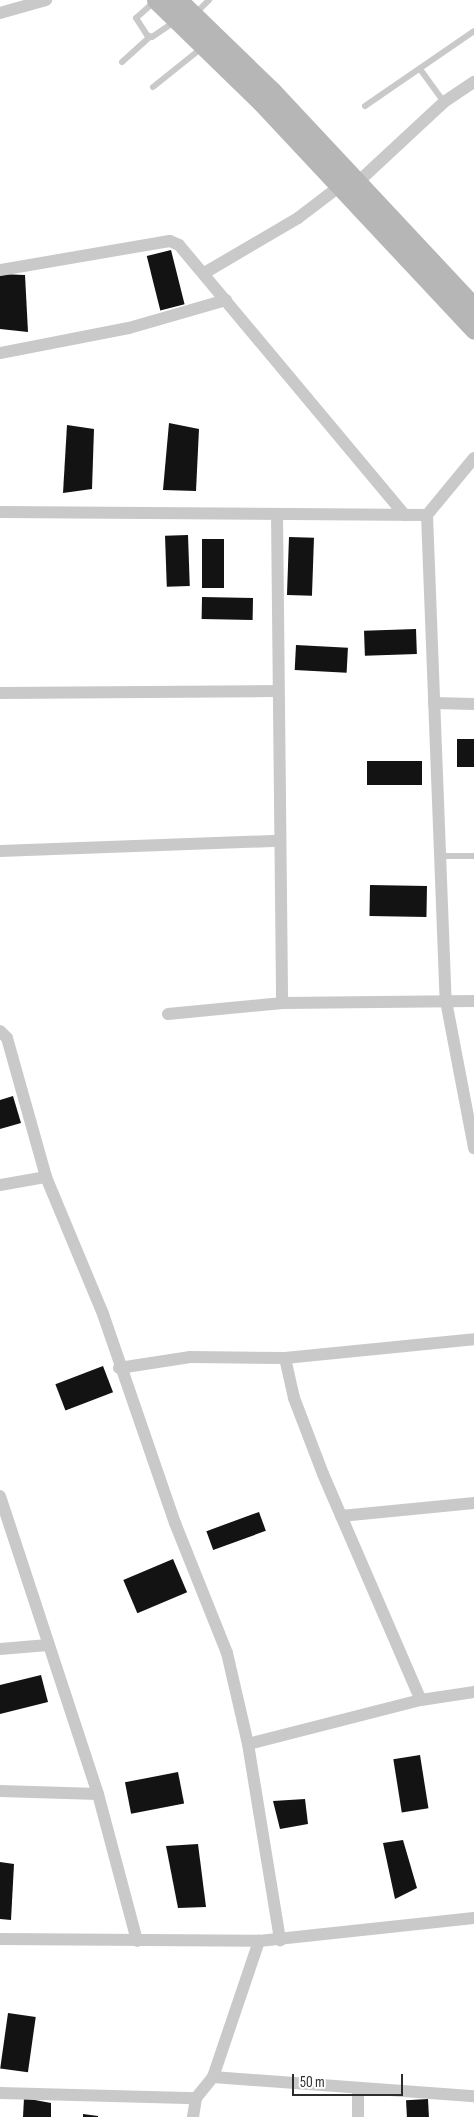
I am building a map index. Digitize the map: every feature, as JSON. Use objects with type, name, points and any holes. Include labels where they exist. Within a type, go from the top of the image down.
[{"type":"street","points":[[0,13],[46,0]]},
{"type":"street","points":[[156,0],[185,18],[474,307]]},
{"type":"street","points":[[178,0],[185,18],[204,46],[349,184],[474,330]]},
{"type":"street","points":[[206,272],[298,218],[349,184],[444,102],[474,82]]},
{"type":"street","points":[[0,270],[170,241],[206,272],[226,300],[406,515]]},
{"type":"street","points":[[0,353],[129,328],[226,300]]},
{"type":"street","points":[[474,458],[426,515],[446,1000],[474,1148]]},
{"type":"street","points":[[0,512],[426,515]]},
{"type":"street","points":[[277,514],[276,691],[282,1003]]},
{"type":"street","points":[[0,693],[276,691]]},
{"type":"street","points":[[434,703],[474,704]]},
{"type":"street","points":[[0,851],[279,841]]},
{"type":"street","points":[[168,1014],[282,1003],[474,1001]]},
{"type":"street","points":[[0,1031],[7,1038],[46,1177],[103,1314],[119,1368],[227,1652],[248,1744],[280,1940]]},
{"type":"street","points":[[0,1185],[46,1177]]},
{"type":"street","points":[[119,1368],[190,1357],[285,1358],[474,1339]]},
{"type":"street","points":[[285,1358],[294,1398],[341,1516],[421,1700]]},
{"type":"street","points":[[0,1496],[98,1794],[137,1941]]},
{"type":"street","points":[[341,1516],[474,1503]]},
{"type":"street","points":[[0,1649],[48,1646]]},
{"type":"street","points":[[248,1744],[421,1700],[474,1692]]},
{"type":"street","points":[[0,1791],[98,1794]]},
{"type":"street","points":[[0,1939],[259,1941],[474,1918]]},
{"type":"street","points":[[193,2117],[196,2098],[213,2077],[259,1941]]},
{"type":"street","points":[[213,2077],[358,2090],[474,2096]]},
{"type":"street","points":[[358,2090],[358,2117]]},
{"type":"street","points":[[0,2093],[196,2098]]},
{"type":"lane","points":[[150,37],[136,18],[156,0]]},
{"type":"lane","points":[[122,62],[150,37],[185,18],[210,0]]},
{"type":"lane","points":[[366,106],[474,31]]},
{"type":"lane","points":[[153,87],[204,46]]},
{"type":"lane","points":[[420,68],[444,102]]},
{"type":"lane","points":[[440,856],[474,856]]},
{"type":"building","points":[[171,250],[185,304],[160,310],[147,256]]},
{"type":"building","points":[[0,274],[25,275],[28,332],[0,329]]},
{"type":"building","points":[[169,423],[199,429],[196,491],[163,490]]},
{"type":"building","points":[[67,425],[94,429],[92,489],[63,493]]},
{"type":"building","points":[[188,535],[190,586],[167,587],[165,536]]},
{"type":"building","points":[[289,537],[314,538],[312,596],[287,595]]},
{"type":"building","points":[[202,539],[224,539],[224,588],[202,588]]},
{"type":"building","points":[[202,597],[253,598],[253,620],[202,619]]},
{"type":"building","points":[[416,629],[417,654],[365,656],[364,631]]},
{"type":"building","points":[[296,645],[348,648],[347,673],[295,670]]},
{"type":"building","points":[[457,739],[474,739],[474,767],[457,767]]},
{"type":"building","points":[[367,761],[422,761],[422,785],[367,785]]},
{"type":"building","points":[[370,885],[427,886],[426,917],[369,916]]},
{"type":"building","points":[[13,1096],[21,1123],[0,1129],[0,1100]]},
{"type":"building","points":[[103,1366],[113,1392],[65,1410],[55,1384]]},
{"type":"building","points":[[259,1512],[266,1531],[213,1550],[206,1531]]},
{"type":"building","points":[[173,1559],[187,1592],[137,1613],[123,1580]]},
{"type":"building","points":[[41,1675],[48,1702],[0,1714],[0,1685]]},
{"type":"building","points":[[420,1755],[428,1808],[402,1813],[393,1759]]},
{"type":"building","points":[[178,1772],[184,1803],[131,1814],[125,1782]]},
{"type":"building","points":[[305,1799],[308,1824],[280,1829],[273,1801]]},
{"type":"building","points":[[403,1840],[417,1888],[395,1899],[383,1843]]},
{"type":"building","points":[[198,1844],[206,1907],[178,1908],[166,1846]]},
{"type":"building","points":[[0,1862],[14,1864],[11,1920],[0,1919]]},
{"type":"building","points":[[8,2013],[36,2017],[28,2072],[0,2068]]},
{"type":"building","points":[[24,2098],[51,2103],[51,2117],[23,2117]]},
{"type":"building","points":[[428,2099],[429,2117],[407,2117],[406,2100]]},
{"type":"building","points":[[83,2114],[98,2116],[98,2117],[83,2117]]}]
